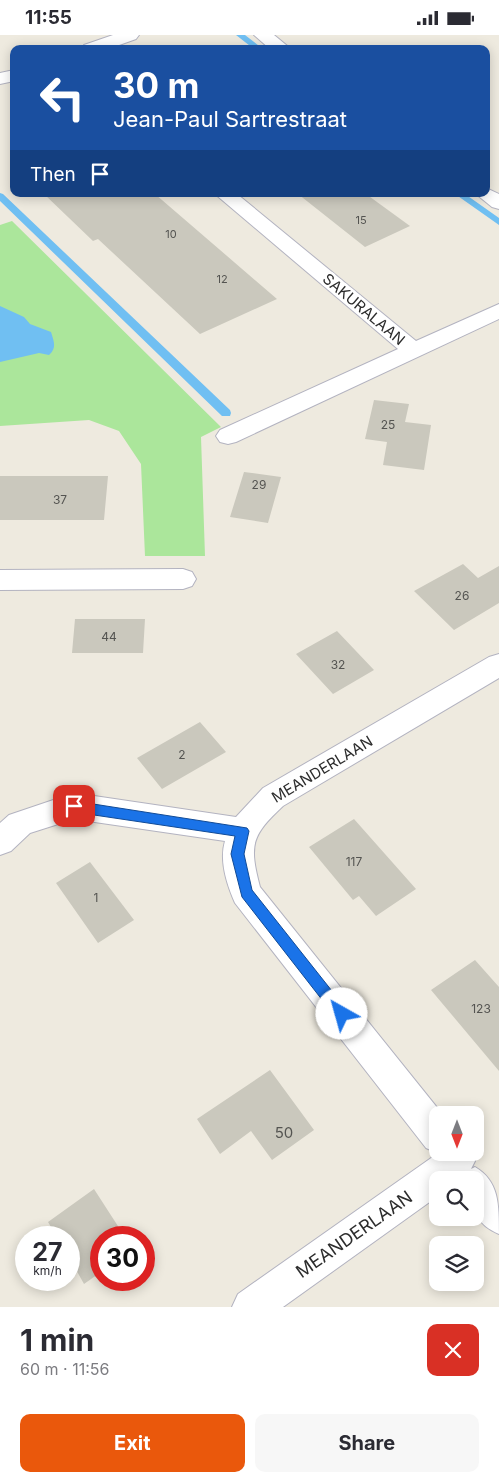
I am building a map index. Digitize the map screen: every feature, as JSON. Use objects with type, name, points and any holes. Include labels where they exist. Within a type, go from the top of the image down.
[{"type":"street","points":[[101,45],[130,35]]},
{"type":"street","points":[[263,35],[277,45]]},
{"type":"street","name":"SAKURALAAN","points":[[228,436],[414,351],[229,197]]},
{"type":"street","points":[[414,351],[499,311]]},
{"type":"street","points":[[0,580],[183,579]]},
{"type":"street","name":"MEANDERLAAN","points":[[499,665],[273,797],[259,809],[243,831],[238,854],[246,893],[499,1216]]},
{"type":"street","points":[[0,842],[20,824],[74,806],[243,831]]},
{"type":"street","name":"MEANDERLAAN","points":[[251,1307],[458,1163]]},
{"type":"green space","points":[[12,221],[221,427],[201,437],[205,556],[145,556],[141,464],[119,431],[89,420],[0,426],[0,225]]},
{"type":"water","points":[[0,306],[24,317],[30,324],[51,332],[54,345],[52,352],[49,355],[39,353],[0,362]]},
{"type":"building","points":[[47,197],[158,197],[277,299],[200,334],[98,239],[93,241]]},
{"type":"building","points":[[302,197],[370,197],[410,226],[365,247]]},
{"type":"building","points":[[374,400],[409,404],[405,422],[431,425],[424,470],[383,465],[387,442],[365,439]]},
{"type":"building","points":[[244,472],[281,477],[268,523],[230,517]]},
{"type":"building","points":[[0,476],[108,476],[104,520],[0,520]]},
{"type":"building","points":[[463,564],[478,578],[499,566],[499,603],[454,630],[414,591]]},
{"type":"building","points":[[75,619],[145,619],[143,653],[72,653]]},
{"type":"building","points":[[337,631],[374,670],[333,694],[296,654]]},
{"type":"building","points":[[200,722],[226,752],[162,789],[137,758]]},
{"type":"building","points":[[354,819],[416,889],[376,916],[359,896],[353,900],[309,847]]},
{"type":"building","points":[[90,862],[134,920],[98,943],[56,883]]},
{"type":"building","points":[[475,960],[499,987],[499,1071],[431,990]]},
{"type":"building","points":[[270,1070],[314,1130],[272,1160],[251,1131],[220,1154],[197,1119]]},
{"type":"building","points":[[94,1189],[118,1226],[90,1226],[90,1280],[84,1284],[80,1277],[80,1226],[50,1226],[48,1222]]},
{"type":"waterway","points":[[240,35],[254,45]]},
{"type":"waterway","points":[[0,196],[226,413]]},
{"type":"waterway","points":[[463,197],[499,222]]},
{"type":"route","points":[[74,806],[243,831],[238,854],[246,893],[342,1014]]}]
